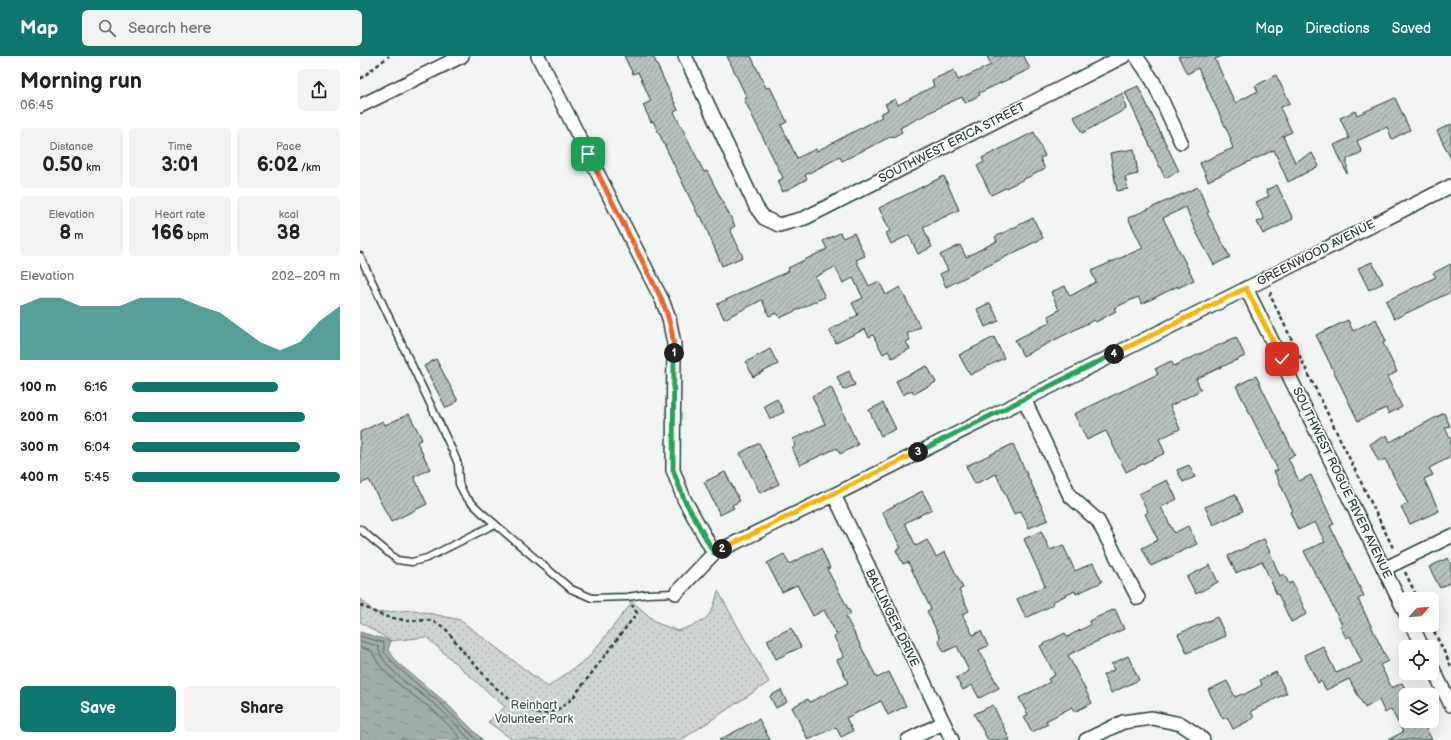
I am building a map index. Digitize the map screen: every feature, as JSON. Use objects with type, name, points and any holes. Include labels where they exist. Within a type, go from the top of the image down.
[{"type":"street","points":[[360,106],[462,56]]},
{"type":"street","points":[[538,56],[662,300],[669,318],[674,344],[673,470],[684,499],[714,553]]},
{"type":"street","name":"SOUTHWEST ERICA STREET","points":[[685,56],[756,207],[764,218],[779,226],[805,218],[1124,56]]},
{"type":"street","points":[[1136,56],[1153,81],[1181,142]]},
{"type":"street","name":"GREENWOOD AVENUE","points":[[676,593],[714,553],[834,495],[1451,186]]},
{"type":"street","name":"SOUTHWEST ROGUE RIVER AVENUE","points":[[1246,288],[1399,600]]},
{"type":"street","points":[[1024,399],[1070,496],[1098,521],[1138,598]]},
{"type":"street","name":"BALLINGER DRIVE","points":[[834,495],[952,740]]},
{"type":"street","points":[[1384,569],[1451,536]]},
{"type":"street","points":[[1439,677],[1448,690],[1451,705]]},
{"type":"street","points":[[1086,740],[1122,722],[1152,718],[1181,724],[1203,740]]},
{"type":"street","points":[[908,740],[943,723]]},
{"type":"lane","points":[[360,256],[453,452],[458,464],[459,484],[465,496],[495,524],[571,589],[592,598],[627,598],[647,594],[676,593]]},
{"type":"lane","points":[[360,529],[398,560],[412,562],[427,558],[495,524]]},
{"type":"path","points":[[360,79],[389,56]]},
{"type":"path","points":[[1272,287],[1270,295],[1415,592]]},
{"type":"path","points":[[360,605],[383,616],[408,621],[431,620],[445,628],[466,655],[496,688],[520,706],[539,714],[548,713],[560,708],[572,699],[637,613],[627,598]]},
{"type":"path","points":[[1434,632],[1451,666]]},
{"type":"green space","name":"Reinhart Volunteer Park","points":[[718,591],[769,682],[681,740],[513,740],[488,722],[505,707],[426,637],[391,641],[360,622],[360,598],[375,613],[414,610],[460,620],[548,687],[588,658],[631,604],[627,597],[657,623],[678,631],[695,625],[706,618],[713,608]]},
{"type":"water","points":[[360,632],[391,641],[388,650],[399,664],[444,701],[483,740],[360,740]]},
{"type":"building","points":[[624,56],[653,56],[678,110],[674,112],[704,172],[707,171],[735,226],[730,229],[743,257],[722,266],[701,216],[699,217],[653,121],[651,122],[643,105],[651,101],[638,72],[633,74]]},
{"type":"building","points":[[727,56],[751,56],[766,88],[770,87],[787,122],[781,125],[797,158],[816,149],[817,151],[882,117],[880,114],[888,110],[885,104],[895,99],[898,105],[934,86],[932,80],[954,70],[958,80],[991,65],[987,56],[1024,56],[1030,69],[979,93],[980,95],[965,103],[962,97],[944,105],[900,128],[902,132],[893,137],[892,136],[842,161],[840,157],[805,175],[807,179],[783,192],[778,181],[783,178],[744,99],[747,98]]},
{"type":"building","points":[[1178,56],[1222,56],[1215,59],[1235,103],[1258,91],[1255,86],[1276,75],[1290,103],[1280,108],[1292,132],[1283,136],[1295,162],[1312,153],[1319,166],[1288,182],[1274,150],[1208,181],[1200,163],[1233,148],[1231,139],[1198,68],[1187,74]]},
{"type":"building","points":[[1138,86],[1179,171],[1165,178],[1125,92]]},
{"type":"building","points":[[1123,93],[1126,109],[1082,133],[1074,117]]},
{"type":"building","points":[[1395,98],[1410,130],[1392,139],[1387,127],[1357,141],[1362,152],[1347,159],[1347,174],[1334,145],[1349,138],[1340,118],[1355,111],[1357,115]]},
{"type":"building","points":[[1451,124],[1451,159],[1437,131]]},
{"type":"building","points":[[1034,132],[1045,156],[1040,158],[1045,169],[991,195],[977,166],[984,162],[982,158]]},
{"type":"building","points":[[1134,149],[1138,174],[1125,177],[1128,189],[1117,191],[1110,153]]},
{"type":"building","points":[[944,176],[959,210],[923,227],[932,247],[918,254],[909,235],[891,244],[886,233],[890,231],[879,208]]},
{"type":"building","points":[[1277,185],[1293,219],[1263,234],[1257,222],[1264,219],[1256,202],[1269,196],[1266,190]]},
{"type":"building","points":[[1198,187],[1209,212],[1207,213],[1230,257],[1214,265],[1194,228],[1186,207],[1163,218],[1194,280],[1178,288],[1178,286],[1142,304],[1138,297],[1114,308],[1116,311],[1096,322],[1094,320],[1023,356],[1015,340],[1051,322],[1048,316],[1059,310],[1051,292],[1065,286],[1070,296],[1096,282],[1091,271],[1143,248],[1128,218]]},
{"type":"building","points":[[1033,218],[1043,238],[946,287],[940,274],[948,270],[940,255],[960,245],[966,257],[997,241],[995,237]]},
{"type":"building","points":[[840,233],[843,238],[854,233],[865,256],[856,260],[869,286],[879,281],[886,295],[900,287],[920,327],[907,334],[910,340],[906,342],[910,349],[892,358],[888,351],[883,354],[873,335],[869,337],[865,329],[836,343],[829,330],[858,315],[852,303],[863,298],[853,278],[843,283],[835,267],[815,277],[825,297],[780,318],[777,313],[769,316],[762,300],[724,319],[717,304],[789,271],[788,268],[827,249],[823,241]]},
{"type":"building","points":[[1372,262],[1383,283],[1369,290],[1358,268]]},
{"type":"building","points":[[1451,264],[1451,292],[1394,319],[1386,301],[1436,277],[1433,273]]},
{"type":"building","points":[[990,303],[999,321],[985,327],[977,309]]},
{"type":"building","points":[[1376,319],[1386,341],[1383,343],[1397,372],[1387,377],[1402,407],[1388,414],[1386,408],[1358,421],[1316,335],[1348,320],[1353,331]]},
{"type":"building","points":[[994,337],[1004,358],[970,375],[959,355]]},
{"type":"building","points":[[1236,337],[1245,356],[1196,379],[1201,390],[1170,406],[1180,429],[1159,439],[1165,453],[1126,472],[1106,431],[1087,440],[1074,414],[1158,374],[1155,369],[1171,361],[1174,366]]},
{"type":"building","points":[[770,349],[778,364],[753,377],[746,362]]},
{"type":"building","points":[[436,359],[458,401],[446,408],[424,366]]},
{"type":"building","points":[[927,366],[936,382],[914,394],[912,390],[903,395],[896,381]]},
{"type":"building","points":[[849,371],[855,385],[843,390],[837,377]]},
{"type":"building","points":[[1256,376],[1295,455],[1288,458],[1299,481],[1311,475],[1334,524],[1330,526],[1364,596],[1358,599],[1388,661],[1380,665],[1392,688],[1402,683],[1405,688],[1399,688],[1399,724],[1391,709],[1385,713],[1379,700],[1365,708],[1349,679],[1326,690],[1321,681],[1318,683],[1304,655],[1323,646],[1336,673],[1362,662],[1350,636],[1346,638],[1340,626],[1342,625],[1304,551],[1325,542],[1315,522],[1298,530],[1290,512],[1293,511],[1274,471],[1278,470],[1236,386]]},
{"type":"building","points":[[831,387],[858,445],[840,454],[837,448],[800,465],[792,448],[795,446],[793,439],[825,424],[812,396]]},
{"type":"building","points":[[777,399],[784,412],[770,419],[764,406]]},
{"type":"building","points":[[883,403],[896,429],[881,436],[869,410]]},
{"type":"building","points":[[1444,413],[1450,426],[1445,428],[1451,440],[1451,457],[1429,468],[1433,475],[1424,479],[1439,511],[1410,524],[1401,507],[1408,504],[1385,459],[1379,462],[1370,444],[1387,435],[1390,442]]},
{"type":"building","points":[[409,414],[422,439],[417,442],[430,469],[414,477],[427,504],[391,522],[369,480],[360,484],[360,432],[383,421],[385,425]]},
{"type":"building","points":[[759,443],[779,484],[760,493],[740,453]]},
{"type":"building","points":[[1013,444],[1048,520],[1029,528],[1021,511],[1014,514],[996,474],[975,484],[966,466]]},
{"type":"building","points":[[1189,465],[1195,477],[1183,482],[1177,470]]},
{"type":"building","points":[[725,472],[740,501],[732,505],[734,508],[720,515],[704,482]]},
{"type":"building","points":[[1167,480],[1177,499],[1161,507],[1174,533],[1188,526],[1197,544],[1151,566],[1142,548],[1158,540],[1145,514],[1148,512],[1139,494]]},
{"type":"building","points":[[922,491],[932,509],[905,523],[916,546],[927,540],[936,557],[945,552],[963,588],[959,590],[969,611],[962,614],[973,635],[981,631],[988,646],[979,650],[999,688],[979,698],[972,685],[963,690],[956,678],[969,671],[957,646],[944,652],[938,640],[940,638],[927,611],[931,609],[908,562],[903,564],[896,550],[901,548],[882,512]]},
{"type":"building","points":[[1235,494],[1243,511],[1213,525],[1205,507]]},
{"type":"building","points":[[1041,531],[1050,550],[1063,545],[1075,571],[1093,563],[1102,582],[1076,594],[1075,591],[1052,602],[1053,605],[1026,618],[1017,599],[1045,586],[1024,539]]},
{"type":"building","points":[[1264,539],[1280,576],[1284,574],[1289,584],[1292,582],[1307,614],[1291,622],[1262,561],[1236,573],[1228,556]]},
{"type":"building","points":[[821,548],[830,568],[827,569],[851,614],[846,617],[877,678],[889,672],[906,706],[888,715],[881,701],[846,718],[853,731],[841,737],[836,727],[808,740],[792,707],[808,699],[810,702],[848,683],[837,660],[844,657],[834,637],[837,635],[824,610],[813,616],[797,585],[782,592],[767,563],[784,554],[789,564]]},
{"type":"building","points":[[1448,558],[1451,564],[1451,582],[1440,588],[1429,567]]},
{"type":"building","points":[[1210,565],[1218,582],[1196,594],[1187,577]]},
{"type":"building","points":[[1115,609],[1124,629],[1068,655],[1092,703],[1074,712],[1072,707],[1046,721],[1048,724],[1032,732],[1024,717],[1028,715],[1019,698],[1050,682],[1048,679],[1055,675],[1040,646],[1065,633],[1067,637],[1090,625],[1089,621]]},
{"type":"building","points":[[1217,617],[1226,636],[1187,653],[1178,634]]},
{"type":"building","points":[[791,628],[801,647],[776,659],[767,640]]},
{"type":"building","points":[[1128,656],[1139,680],[1111,693],[1103,675],[1114,670],[1111,664]]},
{"type":"building","points":[[1276,672],[1287,693],[1251,711],[1254,718],[1233,729],[1227,717],[1223,719],[1208,690],[1227,681],[1235,697],[1242,694],[1243,695],[1262,685],[1260,680]]},
{"type":"building","points":[[781,690],[787,702],[776,708],[770,696]]},
{"type":"building","points":[[993,705],[1010,740],[988,740],[974,714]]},
{"type":"building","points":[[759,719],[770,740],[719,740]]},
{"type":"building","points":[[1401,728],[1426,728],[1432,740],[1388,740],[1403,732]]},
{"type":"route","points":[[588,154],[662,300],[669,318],[674,344],[673,470],[684,499],[714,553],[834,495],[1246,288],[1282,359]]}]
